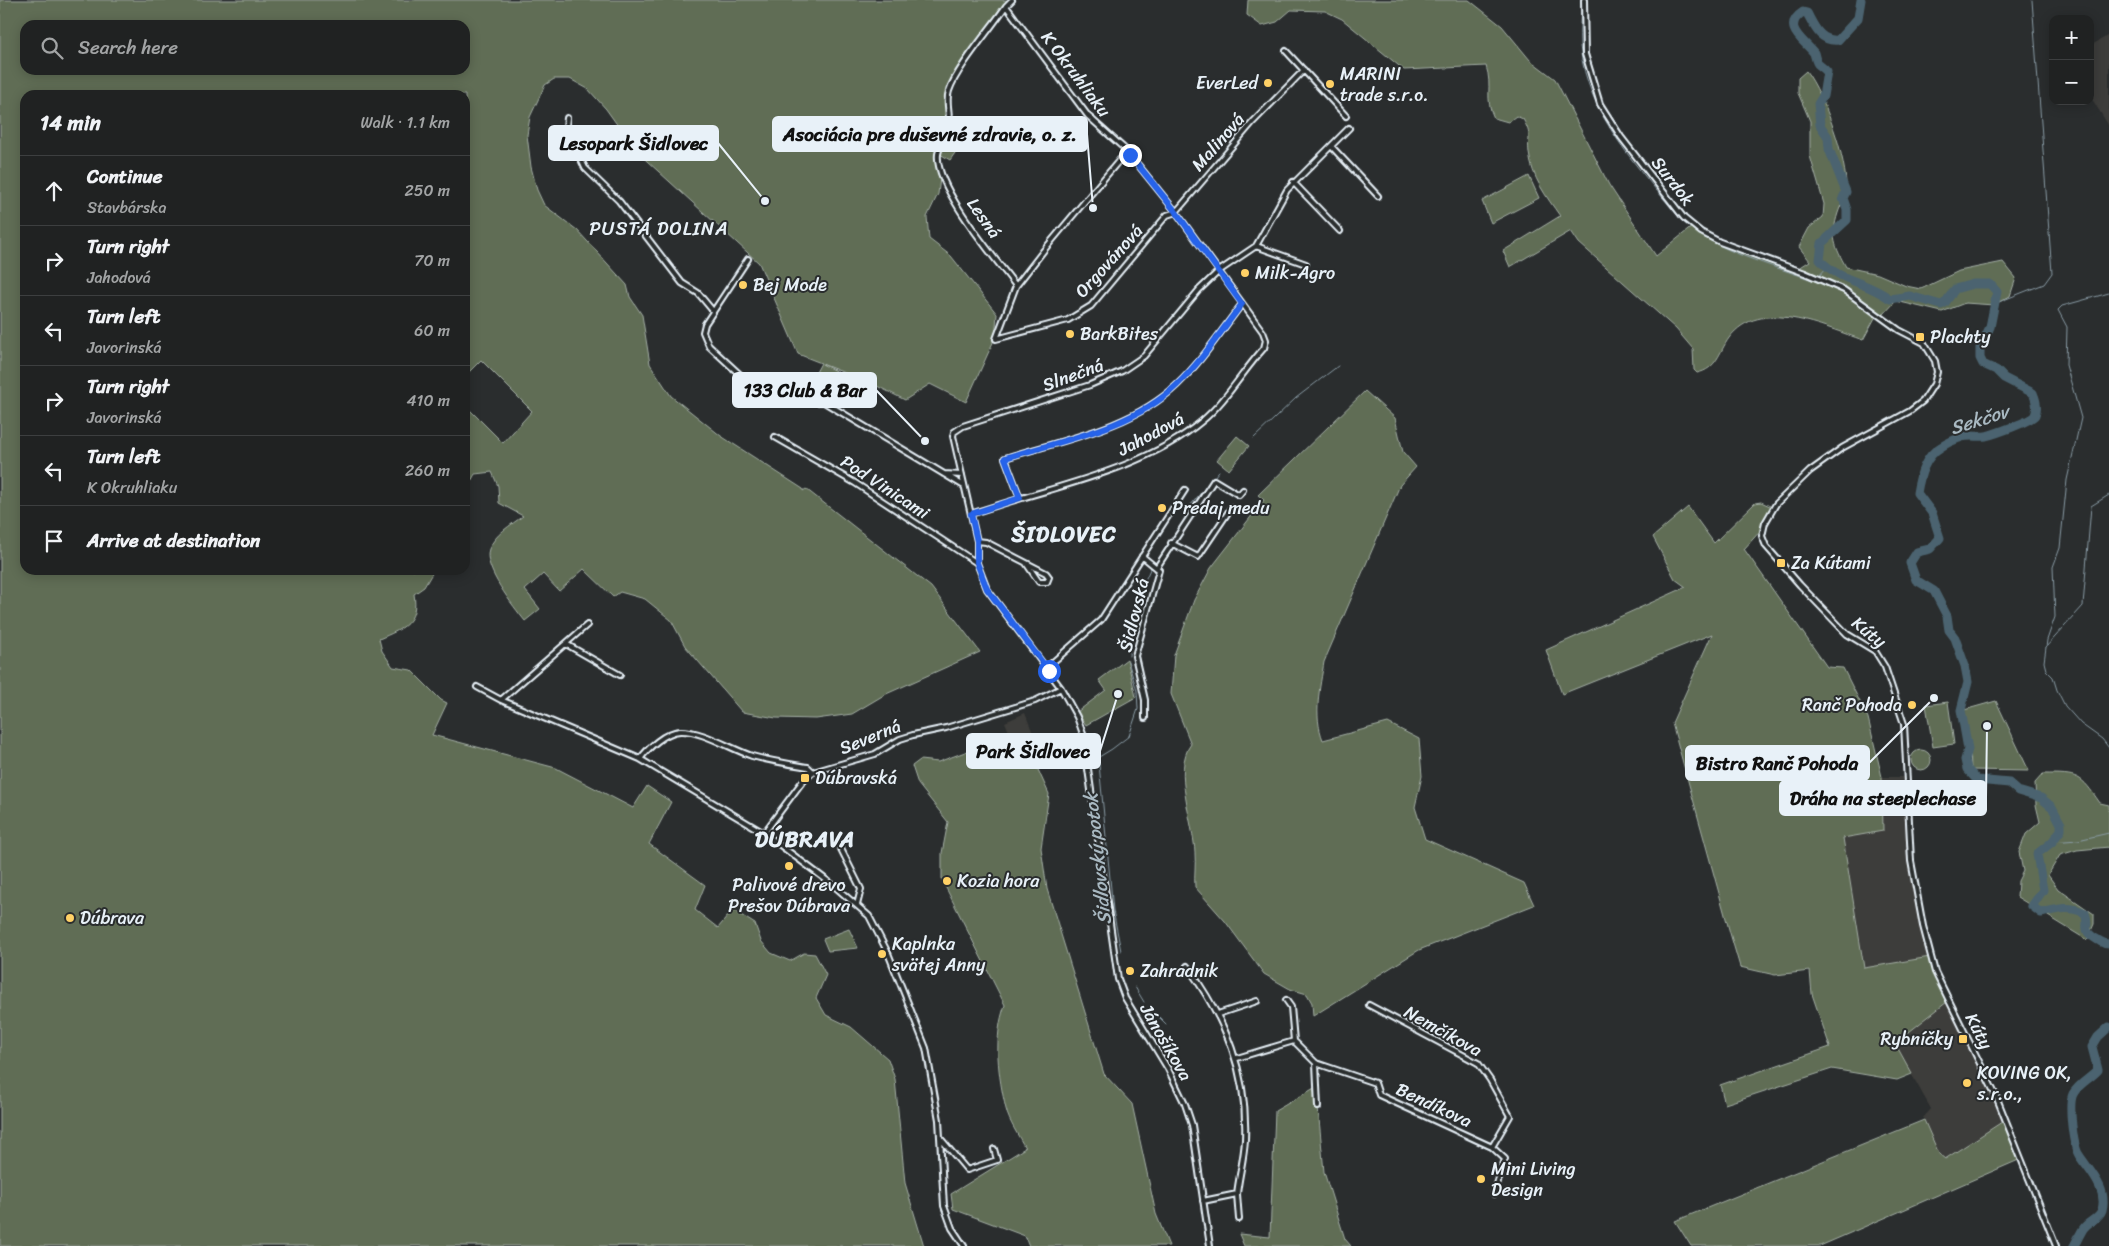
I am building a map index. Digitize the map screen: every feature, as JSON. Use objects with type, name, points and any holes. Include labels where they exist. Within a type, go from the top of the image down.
[{"type":"street","points":[[1006,6],[1012,0]]},
{"type":"street","name":"Surdok","points":[[1584,0],[1584,54],[1600,104],[1617,132],[1684,218],[1701,232],[1720,242],[1844,290]]},
{"type":"street","name":"K Okruhliaku","points":[[1006,6],[1088,116],[1127,151],[1176,212],[1242,304]]},
{"type":"street","name":"Lesná","points":[[1006,6],[952,83],[947,100],[948,124],[938,153],[938,160],[948,186],[964,216],[1016,286]]},
{"type":"street","points":[[1286,51],[1346,116]]},
{"type":"street","name":"Malinová","points":[[1176,212],[1253,122],[1304,70]]},
{"type":"street","points":[[567,118],[565,124],[567,131],[585,168],[619,201],[682,283],[698,294],[713,310]]},
{"type":"street","points":[[1306,264],[1256,246],[1294,182],[1349,128]]},
{"type":"street","points":[[1331,146],[1378,196]]},
{"type":"street","points":[[1016,286],[1127,151]]},
{"type":"street","points":[[1294,182],[1340,231]]},
{"type":"street","name":"Orgovánová","points":[[1016,286],[996,339],[1068,320],[1091,306],[1167,215],[1176,212]]},
{"type":"street","name":"Slnečná","points":[[977,563],[977,541],[953,436],[958,428],[1090,385],[1122,372],[1144,356],[1199,290],[1219,271],[1256,246]]},
{"type":"street","points":[[748,259],[704,324],[703,332],[709,346],[759,392],[783,401],[824,402],[964,486]]},
{"type":"street","name":"Kúty","points":[[1844,290],[1899,330],[1919,339],[1928,346],[1937,366],[1934,384],[1927,396],[1917,405],[1842,448],[1789,490],[1768,516],[1762,536],[1766,546],[1800,585],[1847,634],[1875,651],[1885,667],[1906,730],[1911,861],[1934,972],[1996,1096],[2056,1246]]},
{"type":"street","points":[[1020,498],[1005,458],[1110,425],[1156,402],[1177,386],[1192,369],[1242,304]]},
{"type":"street","name":"Jahodová","points":[[971,514],[1142,458],[1181,437],[1204,419],[1264,348],[1266,340],[1263,332],[1242,304]]},
{"type":"street","name":"Pod Vinicami","points":[[775,436],[855,483],[977,563]]},
{"type":"street","points":[[940,473],[962,475]]},
{"type":"street","points":[[1157,567],[1214,480],[1239,495],[1243,490]]},
{"type":"street","name":"Šidlovská","points":[[1046,668],[1101,620],[1185,490]]},
{"type":"street","points":[[1171,543],[1198,557],[1231,508]]},
{"type":"street","points":[[977,541],[986,542],[1046,573],[1048,581],[1044,583],[1039,582],[1026,563]]},
{"type":"street","name":"Šidlovská","points":[[1142,556],[1159,570],[1135,656],[1145,700],[1145,718]]},
{"type":"street","name":"Jánošíkova","points":[[977,563],[987,589],[1061,688],[1077,717],[1083,734],[1118,979],[1125,998],[1168,1069],[1185,1104],[1192,1125],[1210,1246]]},
{"type":"street","points":[[501,700],[587,625]]},
{"type":"street","points":[[566,644],[620,675]]},
{"type":"street","points":[[477,686],[501,700],[640,759],[764,833],[857,905],[874,924],[926,1048],[932,1072],[940,1139],[944,1206],[952,1228],[964,1246]]},
{"type":"street","name":"Severná","points":[[813,772],[875,754],[900,739],[912,735],[1035,701],[1061,688]]},
{"type":"street","points":[[640,759],[669,734],[678,731],[690,732],[751,756],[808,768],[813,772],[802,782],[764,833]]},
{"type":"street","points":[[838,843],[861,889],[857,905]]},
{"type":"street","points":[[1186,966],[1218,1014],[1237,1058],[1243,1099],[1244,1140],[1237,1194],[1239,1219]]},
{"type":"street","points":[[1237,1058],[1294,1041],[1291,1007],[1286,1000]]},
{"type":"street","points":[[1218,1014],[1256,1001]]},
{"type":"street","name":"Nemčíkova","points":[[1369,1006],[1478,1063],[1510,1116],[1492,1147]]},
{"type":"street","name":"Bendíkova","points":[[1294,1041],[1316,1064],[1375,1083],[1379,1095],[1492,1147]]},
{"type":"street","points":[[1316,1064],[1318,1106]]},
{"type":"street","points":[[940,1139],[967,1170],[997,1160],[994,1149]]},
{"type":"street","points":[[1492,1147],[1505,1159],[1494,1194]]},
{"type":"street","points":[[1204,1201],[1237,1194]]},
{"type":"shaded area","points":[[2109,35],[2109,126],[2094,102],[2094,44]]},
{"type":"shaded area","points":[[1025,713],[1036,741],[1015,746],[1005,722]]},
{"type":"shaded area","points":[[1882,777],[1905,777],[1913,882],[1930,957],[1864,969],[1843,837],[1883,831]]},
{"type":"shaded area","points":[[1947,1002],[2005,1120],[1945,1159],[1939,1155],[1923,1118],[1931,1109],[1894,1043]]},
{"type":"green space","points":[[0,0],[1007,0],[947,86],[948,124],[937,153],[941,170],[938,194],[927,217],[929,239],[951,256],[997,314],[995,338],[966,402],[930,384],[905,400],[873,384],[822,364],[843,375],[837,387],[814,376],[821,363],[798,354],[759,263],[636,151],[606,109],[588,89],[570,79],[554,79],[545,85],[530,117],[527,135],[531,167],[537,190],[544,205],[577,230],[627,285],[630,297],[642,315],[650,364],[671,396],[721,436],[803,489],[803,491],[806,489],[931,587],[980,652],[884,695],[852,714],[816,719],[776,718],[742,712],[685,646],[671,620],[645,599],[620,592],[613,597],[584,569],[559,591],[543,574],[525,590],[540,609],[525,621],[494,576],[488,557],[489,549],[499,534],[523,516],[499,503],[498,486],[492,472],[475,474],[470,483],[470,410],[503,443],[532,411],[481,360],[470,371],[470,90],[20,90],[20,575],[431,575],[424,587],[414,594],[414,612],[407,624],[379,639],[382,651],[393,667],[411,670],[441,700],[447,703],[432,735],[556,768],[633,808],[647,786],[671,802],[649,844],[705,885],[695,910],[718,928],[733,910],[755,924],[761,941],[771,953],[790,961],[804,953],[815,954],[826,975],[816,998],[826,1015],[851,1027],[888,1059],[895,1079],[905,1183],[924,1246],[0,1246]]},
{"type":"green space","points":[[1248,0],[1469,0],[1502,26],[1530,60],[1555,79],[1609,185],[1656,256],[1693,226],[1732,245],[1799,268],[1810,261],[1799,247],[1809,228],[1823,217],[1824,204],[1810,156],[1810,121],[1798,93],[1798,78],[1806,71],[1820,96],[1834,128],[1843,163],[1846,191],[1839,210],[1834,236],[1846,267],[1878,274],[1906,286],[1921,289],[1959,271],[2003,262],[2016,278],[2010,296],[1994,305],[1965,303],[1942,312],[1896,301],[1883,315],[1876,316],[1863,340],[1830,328],[1793,318],[1775,317],[1758,319],[1742,325],[1729,338],[1713,364],[1704,371],[1697,373],[1694,370],[1693,349],[1676,329],[1579,243],[1571,231],[1510,267],[1503,251],[1560,216],[1540,186],[1533,171],[1529,153],[1529,133],[1523,119],[1516,116],[1508,122],[1494,118],[1489,98],[1489,80],[1486,66],[1404,70],[1342,19],[1325,11],[1291,10],[1277,22],[1262,26],[1247,15]]},
{"type":"green space","points":[[953,133],[964,140],[950,160],[940,154]]},
{"type":"green space","points":[[1529,176],[1539,198],[1491,223],[1482,201]]},
{"type":"green space","points":[[1365,391],[1395,418],[1403,452],[1416,467],[1400,485],[1324,662],[1318,711],[1318,721],[1323,740],[1388,723],[1419,739],[1422,776],[1415,807],[1425,839],[1524,883],[1534,905],[1419,950],[1313,1016],[1312,1003],[1307,994],[1290,989],[1264,974],[1225,921],[1195,887],[1194,841],[1183,768],[1191,744],[1171,694],[1174,655],[1194,600],[1211,568],[1264,500],[1258,495]]},
{"type":"green space","points":[[1237,436],[1249,446],[1229,470],[1217,460]]},
{"type":"green space","points":[[1761,502],[1772,507],[1762,529],[1744,549],[1827,667],[1843,668],[1868,718],[1882,777],[1883,831],[1843,838],[1864,968],[1930,957],[1936,980],[1947,1002],[1895,1043],[1912,1074],[1897,1080],[1832,1069],[1725,1104],[1720,1085],[1830,1047],[1812,994],[1810,971],[1775,975],[1740,967],[1730,933],[1672,723],[1712,634],[1562,694],[1546,650],[1686,587],[1675,579],[1653,537],[1688,507],[1714,543],[1755,503]]},
{"type":"green space","points":[[1127,659],[1136,697],[1086,725],[1077,712],[1106,690],[1099,680]]},
{"type":"green space","points":[[1996,701],[2029,771],[1971,770],[1970,741],[1964,710]]},
{"type":"green space","points":[[1948,702],[1954,744],[1933,747],[1926,705]]},
{"type":"green space","points":[[1031,743],[1035,763],[1049,794],[1041,848],[1047,889],[1104,1074],[1132,1104],[1156,1214],[1169,1246],[1029,1246],[1025,1236],[953,1209],[951,1194],[1025,1148],[1007,1114],[999,1070],[999,1030],[1005,1005],[942,880],[942,853],[948,822],[918,784],[912,766],[920,760],[938,762],[984,745],[994,749]]},
{"type":"green space","points":[[1921,750],[1928,753],[1931,760],[1928,767],[1921,770],[1914,767],[1911,760],[1914,753]]},
{"type":"green space","points":[[2043,774],[2064,774],[2078,778],[2088,786],[2100,803],[2109,805],[2109,847],[2077,850],[2060,855],[2048,875],[2058,889],[2094,914],[2094,924],[2087,940],[2017,897],[2018,881],[2023,871],[2019,852],[2026,834],[2040,822],[2036,805],[2035,783]]},
{"type":"green space","points":[[849,929],[858,948],[828,951],[823,939]]},
{"type":"green space","points":[[1316,1087],[1324,1172],[1345,1239],[1351,1246],[1244,1246],[1239,1234],[1270,1237],[1275,1111]]},
{"type":"green space","points":[[1924,1120],[1939,1154],[1945,1159],[2005,1120],[2021,1159],[1820,1246],[1691,1246],[1675,1221]]},
{"type":"waterway","points":[[1581,0],[1580,46],[1593,96],[1618,140],[1682,221],[1696,232],[1728,250],[1815,281],[1816,279]]},
{"type":"waterway","name":"Sekčov","points":[[1861,0],[1858,18],[1838,40],[1822,36],[1807,13],[1803,12],[1796,18],[1794,23],[1796,34],[1814,53],[1818,64],[1827,72],[1823,96],[1818,104],[1820,125],[1828,137],[1829,149],[1846,192],[1843,198],[1847,210],[1847,220],[1822,243],[1820,260],[1828,268],[1890,299],[1910,296],[1941,305],[1945,303],[1955,289],[1973,284],[1990,284],[1997,292],[1990,327],[1980,348],[1980,358],[1983,364],[1996,370],[2004,378],[2033,393],[2036,412],[2027,421],[1997,433],[1986,436],[1965,436],[1957,439],[1941,447],[1931,455],[1922,473],[1917,493],[1932,513],[1940,538],[1930,549],[1917,552],[1910,563],[1916,580],[1934,591],[1947,616],[1949,630],[1955,638],[1965,666],[1968,682],[1961,710],[1968,749],[1965,760],[1967,769],[1977,780],[2009,783],[2018,791],[2041,798],[2052,807],[2061,824],[2061,830],[2052,842],[2037,854],[2043,890],[2032,906],[2041,913],[2069,908],[2085,913],[2087,931],[2103,943],[2109,944]]},
{"type":"waterway","points":[[1996,303],[2044,284],[2052,273],[2032,0]]},
{"type":"waterway","points":[[1819,276],[1827,267]]},
{"type":"waterway","points":[[2109,293],[2062,306],[2058,310],[2067,327],[2066,365],[2081,418],[2067,480],[2060,548],[2053,567],[2055,617],[2047,640],[2044,662],[2046,670],[2053,677],[2065,706],[2081,724],[2102,739],[2109,748]]},
{"type":"waterway","name":"Šidlovský potok","points":[[1254,438],[1296,398],[1338,366]]},
{"type":"waterway","name":"Šidlovský potok","points":[[1185,512],[1219,471]]},
{"type":"waterway","points":[[2046,647],[2083,606],[2091,506],[2109,495]]},
{"type":"waterway","name":"Šidlovský potok","points":[[1129,656],[1136,610],[1142,588],[1151,567]]},
{"type":"waterway","name":"Šidlovský potok","points":[[1099,757],[1129,736],[1138,709],[1137,691],[1128,661]]},
{"type":"waterway","name":"Šidlovský potok","points":[[1099,764],[1113,910],[1121,951]]},
{"type":"waterway","points":[[2052,842],[2078,840],[2109,833]]},
{"type":"waterway","name":"Šidlovský potok","points":[[1135,987],[1144,1002]]},
{"type":"waterway","name":"Šidlovský potok","points":[[1149,1007],[1166,1024]]},
{"type":"waterway","name":"Sekčov","points":[[2074,1246],[2085,1226],[2101,1213],[2103,1202],[2097,1180],[2077,1150],[2072,1125],[2072,1099],[2078,1087],[2098,1070],[2092,1047],[2098,1037],[2109,1027]]},
{"type":"place","name":"EverLed","points":[[1268,83]]},
{"type":"place","name":"MARINI trade s.r.o.","points":[[1330,84]]},
{"type":"place","name":"Lesopark Šidlovec","points":[[765,201]]},
{"type":"place","name":"Asociácia pre duševné zdravie, o. z.","points":[[1093,208]]},
{"type":"place","name":"Milk-Agro","points":[[1245,273]]},
{"type":"place","name":"Bej Mode","points":[[743,285]]},
{"type":"place","name":"BarkBites","points":[[1070,334]]},
{"type":"place","name":"Plachty","points":[[1920,337]]},
{"type":"place","name":"133 Club & Bar","points":[[925,441]]},
{"type":"place","name":"Predaj medu","points":[[1162,508]]},
{"type":"place","name":"Za Kútami","points":[[1781,563]]},
{"type":"place","name":"Park Šidlovec","points":[[1118,694]]},
{"type":"place","name":"Bistro Ranč Pohoda","points":[[1934,698]]},
{"type":"place","name":"Ranč Pohoda","points":[[1912,705]]},
{"type":"place","name":"Dráha na steeplechase","points":[[1987,726]]},
{"type":"place","name":"Dúbravská","points":[[805,778]]},
{"type":"place","name":"Palivové drevo Prešov Dúbrava","points":[[789,866]]},
{"type":"place","name":"Kozia hora","points":[[947,881]]},
{"type":"place","name":"Dúbrava","points":[[70,918]]},
{"type":"place","name":"Kaplnka svätej Anny","points":[[882,954]]},
{"type":"place","name":"Zahradnik","points":[[1130,971]]},
{"type":"place","name":"Rybníčky","points":[[1963,1039]]},
{"type":"place","name":"KOVING OK, s.r.o.,","points":[[1967,1083]]},
{"type":"place","name":"Mini Living Design","points":[[1481,1179]]},
{"type":"district","name":"PUSTÁ DOLINA","points":[[659,228]]},
{"type":"district","name":"ŠIDLOVEC","points":[[1064,534]]},
{"type":"district","name":"DÚBRAVA","points":[[805,839]]},
{"type":"route","points":[[1049,671],[987,589],[977,563],[977,541],[971,514],[1020,498],[1005,458],[1110,425],[1132,416],[1156,402],[1177,386],[1242,304],[1176,212],[1130,155]]}]
